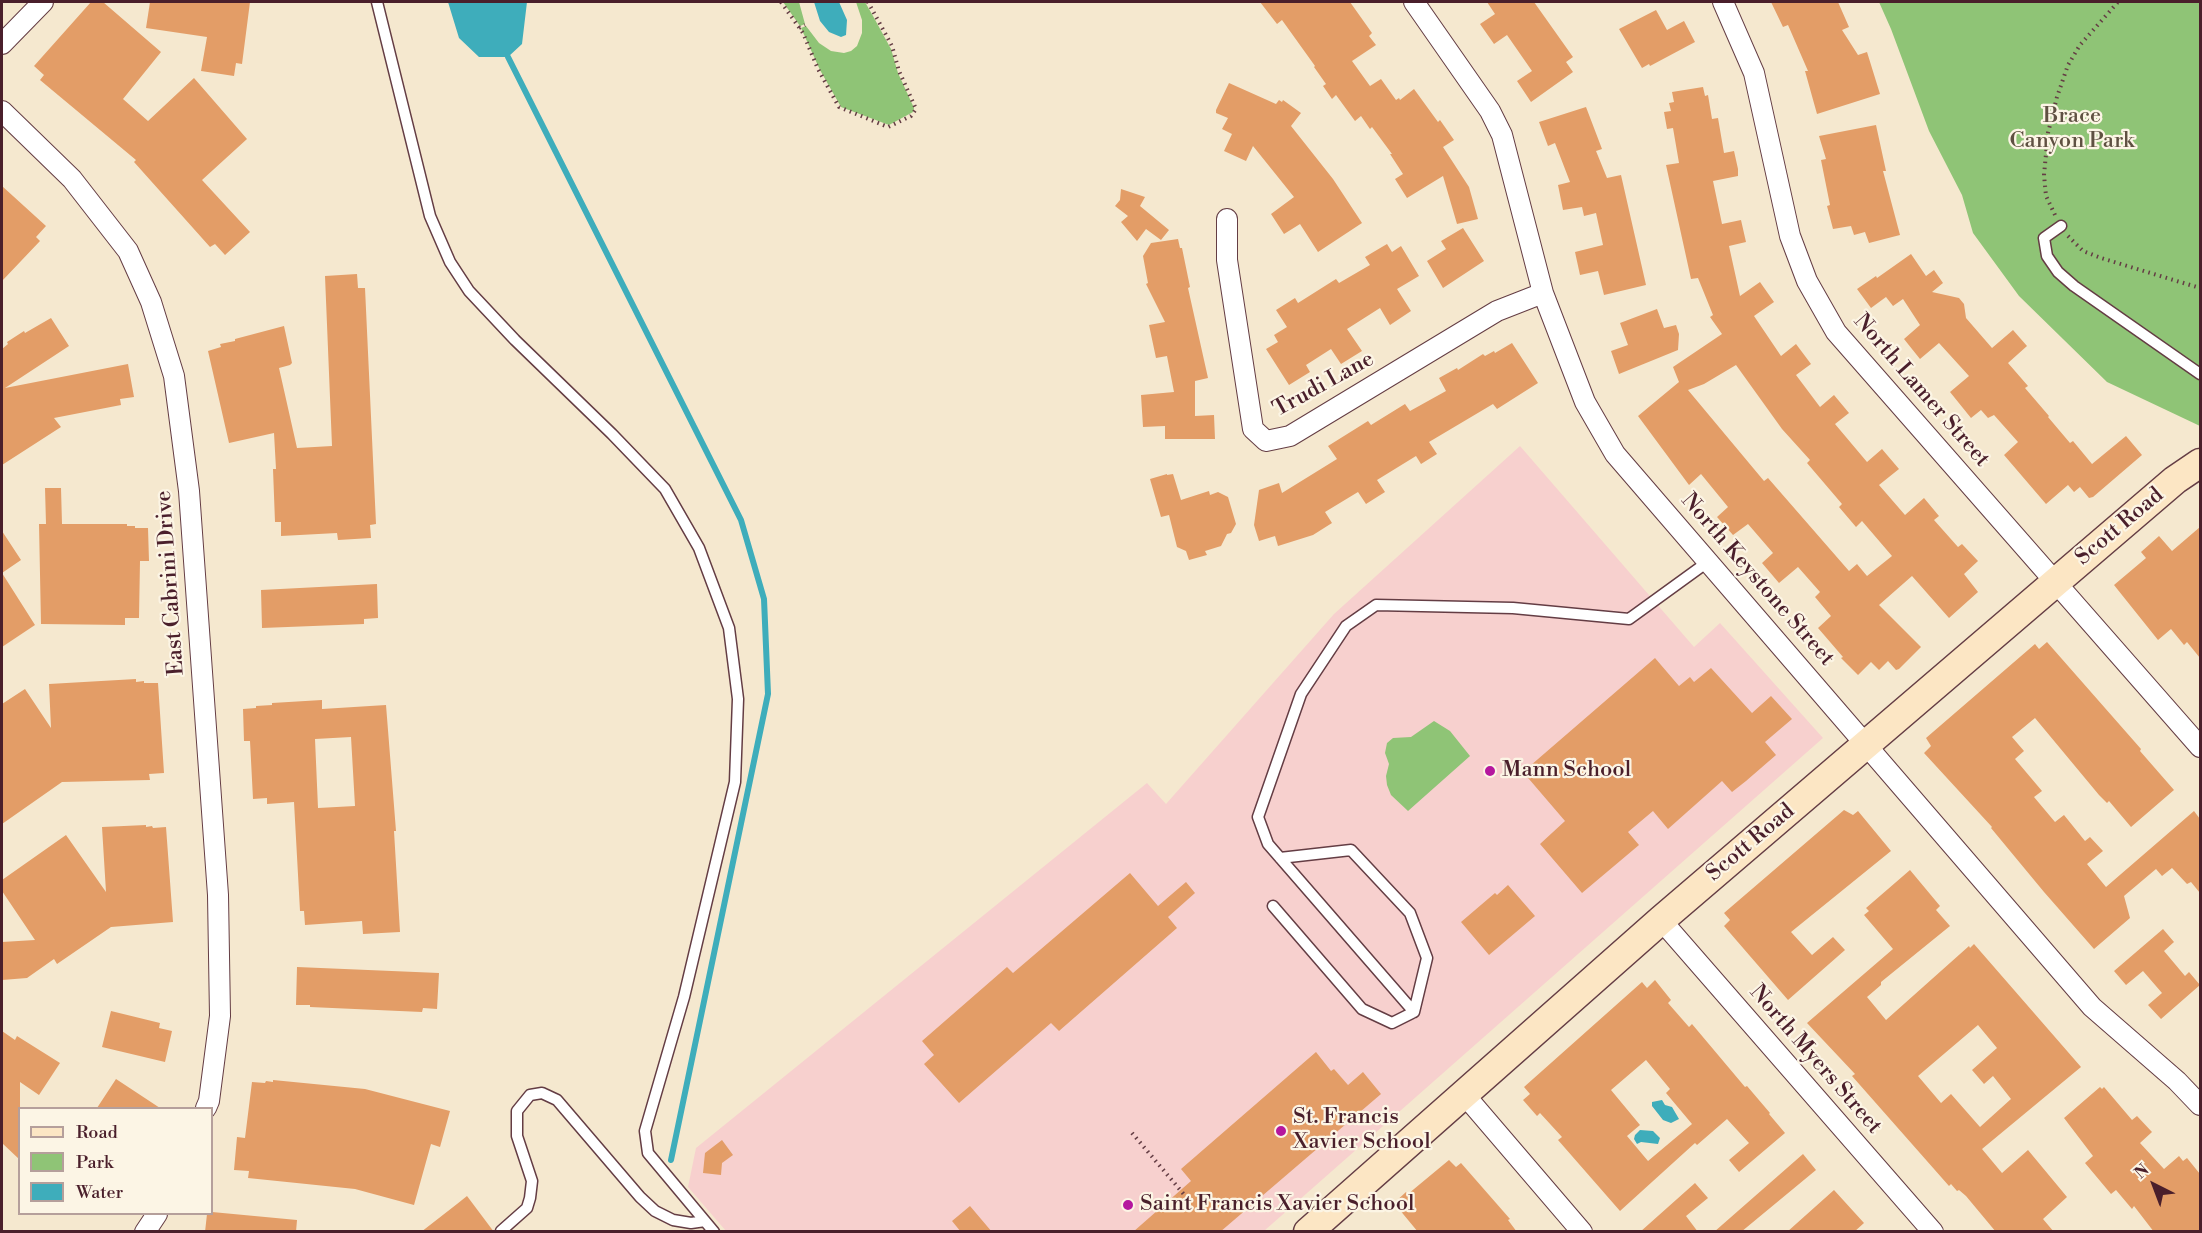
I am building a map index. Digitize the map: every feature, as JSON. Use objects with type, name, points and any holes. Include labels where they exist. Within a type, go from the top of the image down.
[{"type":"street","points":[[2,44],[43,2]]},
{"type":"street","name":"North Keystone Street","points":[[1414,2],[1490,111],[1502,135],[1543,293],[1585,402],[1615,454],[1868,744],[2092,1007],[2177,1081],[2200,1105]]},
{"type":"street","name":"North Lamer Street","points":[[1723,2],[1754,73],[1790,236],[1807,281],[1836,332],[2200,747]]},
{"type":"street","name":"East Cabrini Drive","points":[[2,111],[72,179],[128,251],[151,302],[174,376],[189,491],[218,895],[220,1016],[206,1107]]},
{"type":"street","name":"Trudi Lane","points":[[1227,219],[1227,260],[1252,429],[1266,441],[1290,436],[1497,311],[1543,293]]},
{"type":"street","name":"Scott Road","points":[[1308,1232],[1661,920],[2175,480],[2200,463]]},
{"type":"street","name":"North Myers Street","points":[[1661,920],[1933,1232]]},
{"type":"street","points":[[1463,1093],[1582,1232]]},
{"type":"street","points":[[145,1232],[156,1215]]},
{"type":"lane","points":[[377,2],[429,216],[450,261],[469,291],[515,340],[665,489],[699,548],[729,628],[738,699],[735,782],[684,997],[645,1131],[648,1154],[714,1232]]},
{"type":"lane","points":[[2061,226],[2044,238],[2047,256],[2058,272],[2074,286],[2200,374]]},
{"type":"lane","points":[[1414,1012],[1268,844],[1258,817],[1301,694],[1346,626],[1376,605],[1513,608],[1629,619],[1708,561]]},
{"type":"lane","points":[[1280,858],[1352,850],[1410,914],[1426,958],[1414,1012]]},
{"type":"lane","points":[[1273,906],[1362,1009],[1392,1023],[1414,1012]]},
{"type":"lane","points":[[501,1231],[527,1208],[530,1198],[532,1181],[517,1136],[517,1111],[530,1095],[542,1093],[557,1101],[640,1197],[655,1211],[673,1220],[691,1223],[705,1221]]},
{"type":"path","points":[[781,2],[800,28],[838,107],[885,127],[911,116],[916,109],[899,71],[892,46],[868,2]]},
{"type":"path","points":[[2118,2],[2080,45],[2068,65],[2056,97],[2048,133],[2044,175],[2046,196],[2061,226],[2084,251],[2200,288]]},
{"type":"path","points":[[800,28],[805,25]]},
{"type":"path","points":[[1132,1133],[1187,1198]]},
{"type":"shaded area","points":[[1520,446],[1694,647],[1720,623],[1823,738],[1264,1231],[726,1231],[688,1187],[696,1148],[1147,783],[1166,804],[1334,614]]},
{"type":"green space","points":[[783,2],[799,2],[805,24],[800,26]]},
{"type":"green space","points":[[856,2],[865,2],[873,16],[891,49],[898,73],[914,108],[913,112],[889,125],[841,107],[820,70],[801,28],[806,26],[819,43],[831,51],[844,53],[851,51],[857,46],[862,33],[862,20]]},
{"type":"green space","name":"Brace Canyon Park","points":[[1879,2],[2200,2],[2200,426],[2107,382],[2019,296],[1973,233],[1962,195],[1929,131]]},
{"type":"green space","points":[[1434,721],[1450,731],[1470,756],[1408,811],[1391,795],[1387,785],[1386,776],[1389,764],[1385,753],[1387,743],[1393,738],[1411,737]]},
{"type":"water","points":[[448,2],[527,2],[522,44],[508,57],[479,57],[459,38]]},
{"type":"water","points":[[814,2],[839,2],[847,20],[846,35],[841,37],[829,32],[820,21]]},
{"type":"water","points":[[1662,1100],[1665,1105],[1672,1107],[1679,1119],[1671,1123],[1663,1120],[1652,1106],[1652,1102]]},
{"type":"water","points":[[1640,1130],[1653,1131],[1660,1138],[1658,1144],[1641,1142],[1637,1144],[1634,1139]]},
{"type":"building","points":[[91,2],[103,2],[161,52],[123,99],[148,121],[194,78],[247,139],[202,180],[250,232],[225,255],[215,244],[210,247],[134,162],[136,160],[40,80],[44,75],[34,66]]},
{"type":"building","points":[[150,2],[250,2],[242,64],[236,63],[234,76],[201,71],[207,37],[146,28]]},
{"type":"building","points":[[1260,2],[1350,2],[1372,33],[1369,36],[1376,45],[1352,61],[1370,86],[1381,79],[1396,100],[1399,98],[1400,100],[1414,89],[1438,122],[1440,120],[1454,140],[1443,147],[1469,187],[1478,219],[1457,224],[1443,176],[1407,198],[1395,179],[1403,174],[1390,154],[1392,154],[1372,127],[1370,129],[1361,116],[1355,121],[1336,95],[1332,99],[1323,86],[1326,84],[1315,66],[1282,20],[1277,24]]},
{"type":"building","points":[[1487,2],[1534,2],[1573,57],[1566,62],[1573,72],[1531,102],[1517,81],[1532,71],[1507,35],[1494,44],[1480,24],[1495,14]]},
{"type":"building","points":[[1771,2],[1838,2],[1849,27],[1842,30],[1858,55],[1867,52],[1880,94],[1817,114],[1805,71],[1808,71],[1788,25],[1783,27]]},
{"type":"building","points":[[1656,10],[1667,30],[1684,21],[1695,42],[1642,68],[1619,29]]},
{"type":"building","points":[[1229,83],[1276,104],[1279,100],[1282,102],[1283,100],[1301,113],[1291,126],[1333,179],[1362,223],[1318,252],[1300,224],[1284,234],[1271,214],[1294,197],[1253,146],[1246,161],[1224,151],[1232,134],[1222,129],[1228,118],[1216,113],[1216,110]]},
{"type":"building","points":[[1703,87],[1705,96],[1708,95],[1712,119],[1718,118],[1724,153],[1734,151],[1738,176],[1713,181],[1722,224],[1741,220],[1746,242],[1729,246],[1740,296],[1760,282],[1774,302],[1754,316],[1781,356],[1796,344],[1811,364],[1796,375],[1820,407],[1834,395],[1849,413],[1835,424],[1867,462],[1882,449],[1899,469],[1879,485],[1905,515],[1924,498],[1939,516],[1934,520],[1958,547],[1962,544],[1978,561],[1964,574],[1978,592],[1949,618],[1912,576],[1879,605],[1921,647],[1899,669],[1896,670],[1888,661],[1879,670],[1871,662],[1858,675],[1841,658],[1843,657],[1818,628],[1831,616],[1815,597],[1820,592],[1798,567],[1779,583],[1762,563],[1773,553],[1748,524],[1733,535],[1717,517],[1728,507],[1701,474],[1689,485],[1638,416],[1679,382],[1673,367],[1722,334],[1710,317],[1713,315],[1698,278],[1691,279],[1666,165],[1679,163],[1673,128],[1667,129],[1664,112],[1671,111],[1669,103],[1674,102],[1672,92]],"holes":[[[1736,365],[1782,429],[1810,460],[1807,463],[1842,504],[1839,507],[1856,527],[1862,521],[1892,556],[1867,576],[1857,564],[1849,571],[1768,478],[1764,481],[1688,390],[1704,384]]]},
{"type":"building","points":[[1586,107],[1602,149],[1596,151],[1607,178],[1621,175],[1646,285],[1604,295],[1598,271],[1580,275],[1575,252],[1603,245],[1596,213],[1584,216],[1582,207],[1563,210],[1558,185],[1570,182],[1555,143],[1548,146],[1539,122]]},
{"type":"building","points":[[1876,125],[1886,171],[1883,171],[1900,235],[1869,243],[1865,232],[1854,235],[1851,226],[1833,229],[1827,206],[1830,205],[1821,160],[1826,159],[1819,136]]},
{"type":"building","points":[[2,186],[46,226],[36,237],[40,241],[2,281]]},
{"type":"building","points":[[1121,189],[1145,197],[1140,206],[1169,230],[1161,240],[1146,229],[1137,241],[1121,222],[1128,216],[1115,206],[1120,200]]},
{"type":"building","points":[[1463,228],[1484,261],[1443,288],[1427,261],[1446,249],[1441,241]]},
{"type":"building","points":[[1178,239],[1180,248],[1182,248],[1190,287],[1188,288],[1208,378],[1195,381],[1195,416],[1214,415],[1215,439],[1165,439],[1165,426],[1143,427],[1141,395],[1174,392],[1167,356],[1156,358],[1149,325],[1165,322],[1146,284],[1148,283],[1143,256],[1151,243]]},
{"type":"building","points":[[1387,244],[1392,252],[1401,246],[1419,276],[1397,289],[1411,311],[1390,325],[1380,308],[1347,329],[1362,351],[1341,364],[1331,349],[1306,365],[1310,372],[1289,385],[1266,349],[1278,342],[1274,335],[1287,327],[1276,310],[1295,298],[1298,303],[1336,279],[1339,283],[1370,265],[1365,257]]},
{"type":"building","points":[[1911,254],[1926,276],[1934,270],[1943,283],[1932,292],[1959,298],[1964,304],[1966,318],[1992,348],[2013,330],[2027,346],[2008,363],[2028,386],[2025,388],[2048,417],[2070,443],[2073,441],[2092,464],[2126,436],[2142,455],[2093,497],[2089,498],[2080,487],[2074,492],[2068,485],[2046,504],[2004,455],[2018,442],[1994,415],[1988,418],[1981,410],[1971,418],[1950,392],[1969,376],[1939,343],[1920,359],[1904,339],[1920,325],[1903,299],[1893,306],[1886,297],[1871,308],[1857,289]]},
{"type":"building","points":[[357,274],[358,288],[365,288],[376,524],[370,525],[371,538],[338,540],[337,533],[281,536],[281,522],[275,522],[274,433],[229,443],[208,351],[221,347],[220,344],[235,341],[235,339],[284,326],[292,363],[279,368],[297,448],[332,446],[325,276]]},
{"type":"building","points":[[1657,309],[1664,328],[1676,325],[1679,334],[1678,350],[1619,374],[1611,351],[1628,345],[1620,323]]},
{"type":"building","points":[[51,318],[69,346],[5,388],[128,364],[134,397],[120,399],[121,405],[54,418],[61,427],[2,465],[2,349],[8,344],[7,342],[24,331],[25,333]]},
{"type":"building","points":[[1512,343],[1538,383],[1497,409],[1493,404],[1429,442],[1437,454],[1421,464],[1416,456],[1377,480],[1385,492],[1366,504],[1358,492],[1325,512],[1332,523],[1313,535],[1278,546],[1275,536],[1259,541],[1254,525],[1259,490],[1279,483],[1282,493],[1337,459],[1328,446],[1368,421],[1371,425],[1405,404],[1410,411],[1446,391],[1439,378],[1457,368],[1458,370],[1483,354],[1485,356],[1494,351],[1495,353]]},
{"type":"building","points":[[1173,474],[1181,500],[1209,491],[1210,495],[1218,492],[1228,497],[1236,524],[1231,533],[1227,534],[1221,546],[1205,551],[1207,555],[1189,560],[1186,551],[1177,547],[1169,515],[1161,517],[1150,479]]},
{"type":"building","points":[[45,488],[61,488],[62,524],[127,524],[135,528],[148,528],[149,561],[140,561],[139,618],[125,618],[125,625],[41,624],[39,524],[46,524]]},
{"type":"building","points":[[2200,527],[2200,658],[2187,642],[2184,645],[2171,629],[2158,640],[2114,585],[2146,558],[2141,552],[2159,536],[2172,551]]},
{"type":"building","points":[[2,531],[21,560],[2,573]]},
{"type":"building","points":[[2,573],[35,625],[2,647]]},
{"type":"building","points":[[377,584],[378,618],[364,619],[364,624],[262,628],[261,590]]},
{"type":"building","points":[[2047,642],[2174,790],[2131,827],[2109,801],[2107,803],[2099,795],[2035,718],[2012,737],[2024,751],[2015,759],[2042,791],[2034,797],[2055,822],[2064,815],[2085,841],[2090,837],[2103,851],[2087,864],[2106,887],[2194,811],[2200,819],[2200,893],[2191,882],[2187,884],[2172,868],[2162,876],[2156,869],[2124,896],[2130,918],[2094,949],[1992,827],[1924,753],[1931,746],[1926,738],[2035,644],[2039,649]]},
{"type":"building","points":[[1655,658],[1679,686],[1690,677],[1694,682],[1711,668],[1752,713],[1771,696],[1792,719],[1765,742],[1776,755],[1746,781],[1732,792],[1722,781],[1668,829],[1653,811],[1628,832],[1639,845],[1582,893],[1540,844],[1565,821],[1523,772]]},
{"type":"building","points":[[136,679],[136,682],[158,683],[164,773],[149,774],[150,780],[62,782],[2,824],[2,704],[25,689],[51,728],[49,684]]},
{"type":"building","points":[[322,700],[322,709],[386,705],[396,831],[394,831],[400,932],[363,934],[362,921],[305,925],[304,911],[300,911],[294,802],[267,804],[267,798],[253,799],[250,741],[244,741],[243,709],[272,705],[272,703]],"holes":[[[351,737],[355,806],[318,808],[315,739]]]},
{"type":"building","points":[[1844,810],[1853,815],[1858,811],[1891,851],[1791,932],[1812,955],[1833,937],[1845,950],[1788,1000],[1724,926],[1730,920],[1724,913]]},
{"type":"building","points":[[146,825],[146,827],[152,826],[153,828],[166,827],[173,922],[111,927],[57,964],[54,959],[27,978],[2,980],[2,942],[35,940],[2,891],[2,880],[66,835],[106,892],[102,827]]},
{"type":"building","points":[[1910,870],[1940,906],[1936,910],[1950,926],[1881,982],[1881,985],[1867,997],[1886,1020],[1974,944],[2081,1067],[1982,1149],[2002,1173],[2028,1150],[2067,1197],[2043,1219],[2054,1232],[1996,1232],[1966,1196],[1951,1184],[1949,1186],[1852,1076],[1855,1074],[1807,1023],[1893,949],[1864,915],[1869,911],[1866,908]],"holes":[[[1978,1025],[1997,1048],[1972,1070],[1984,1084],[1993,1076],[2011,1099],[1980,1127],[1951,1094],[1941,1103],[1918,1076]]]},
{"type":"building","points":[[1130,873],[1158,906],[1186,882],[1195,893],[1168,917],[1177,928],[1059,1031],[1051,1023],[959,1103],[924,1064],[934,1055],[922,1041],[1007,967],[1013,973]]},
{"type":"building","points":[[1508,885],[1535,916],[1489,955],[1461,922]]},
{"type":"building","points":[[2163,929],[2174,942],[2164,951],[2185,976],[2189,972],[2200,985],[2161,1019],[2148,1005],[2162,993],[2143,971],[2126,985],[2114,971]]},
{"type":"building","points":[[297,967],[439,973],[437,1009],[423,1008],[422,1012],[296,1005]]},
{"type":"building","points":[[1655,980],[1671,1000],[1668,1003],[1689,1027],[1692,1024],[1785,1133],[1739,1172],[1729,1160],[1749,1143],[1727,1119],[1697,1145],[1695,1143],[1620,1211],[1558,1140],[1562,1137],[1540,1113],[1537,1116],[1523,1100],[1530,1094],[1524,1087],[1642,982],[1647,988]],"holes":[[[1646,1060],[1670,1089],[1666,1093],[1692,1124],[1648,1161],[1627,1136],[1640,1125],[1611,1090]]]},
{"type":"building","points":[[111,1011],[160,1023],[159,1028],[172,1031],[165,1062],[102,1047]]},
{"type":"building","points":[[2,1031],[15,1040],[17,1036],[60,1063],[39,1095],[20,1082],[18,1158],[2,1143]]},
{"type":"building","name":"St. Francis Xavier School","points":[[1316,1052],[1331,1071],[1334,1069],[1348,1085],[1363,1072],[1381,1094],[1220,1232],[1133,1232],[1191,1181],[1181,1169]]},
{"type":"building","points":[[116,1079],[158,1107],[98,1107]]},
{"type":"building","points":[[273,1080],[365,1089],[450,1111],[440,1147],[431,1144],[414,1205],[355,1189],[248,1178],[249,1171],[234,1170],[237,1137],[245,1138],[252,1082],[265,1083],[266,1081],[273,1082]]},
{"type":"building","points":[[2100,1087],[2102,1089],[2104,1087],[2132,1120],[2137,1116],[2152,1132],[2140,1143],[2164,1169],[2179,1156],[2183,1161],[2187,1158],[2200,1174],[2200,1232],[2154,1232],[2134,1206],[2132,1209],[2116,1190],[2111,1194],[2085,1163],[2093,1156],[2064,1118]]},
{"type":"building","points":[[722,1140],[733,1155],[722,1163],[721,1175],[703,1173],[705,1153]]},
{"type":"building","points":[[1803,1154],[1816,1170],[1741,1232],[1714,1232]]},
{"type":"building","points":[[1449,1160],[1456,1167],[1461,1163],[1510,1219],[1508,1220],[1517,1232],[1418,1232],[1394,1203]]},
{"type":"building","points":[[1695,1183],[1708,1198],[1686,1216],[1698,1232],[1640,1232]]},
{"type":"building","points":[[1834,1190],[1864,1223],[1854,1232],[1787,1232]]},
{"type":"building","points":[[467,1196],[494,1232],[421,1232],[457,1204]]},
{"type":"building","points":[[970,1206],[992,1232],[961,1232],[952,1221]]},
{"type":"building","points":[[213,1212],[297,1220],[296,1232],[205,1232],[207,1215],[213,1215]]},
{"type":"waterway","points":[[508,57],[741,520],[764,599],[768,694],[671,1160]]},
{"type":"place","name":"Mann School","points":[[1490,771]]},
{"type":"place","name":"St. Francis Xavier School","points":[[1281,1131]]},
{"type":"place","name":"Saint Francis Xavier School","points":[[1128,1205]]}]
